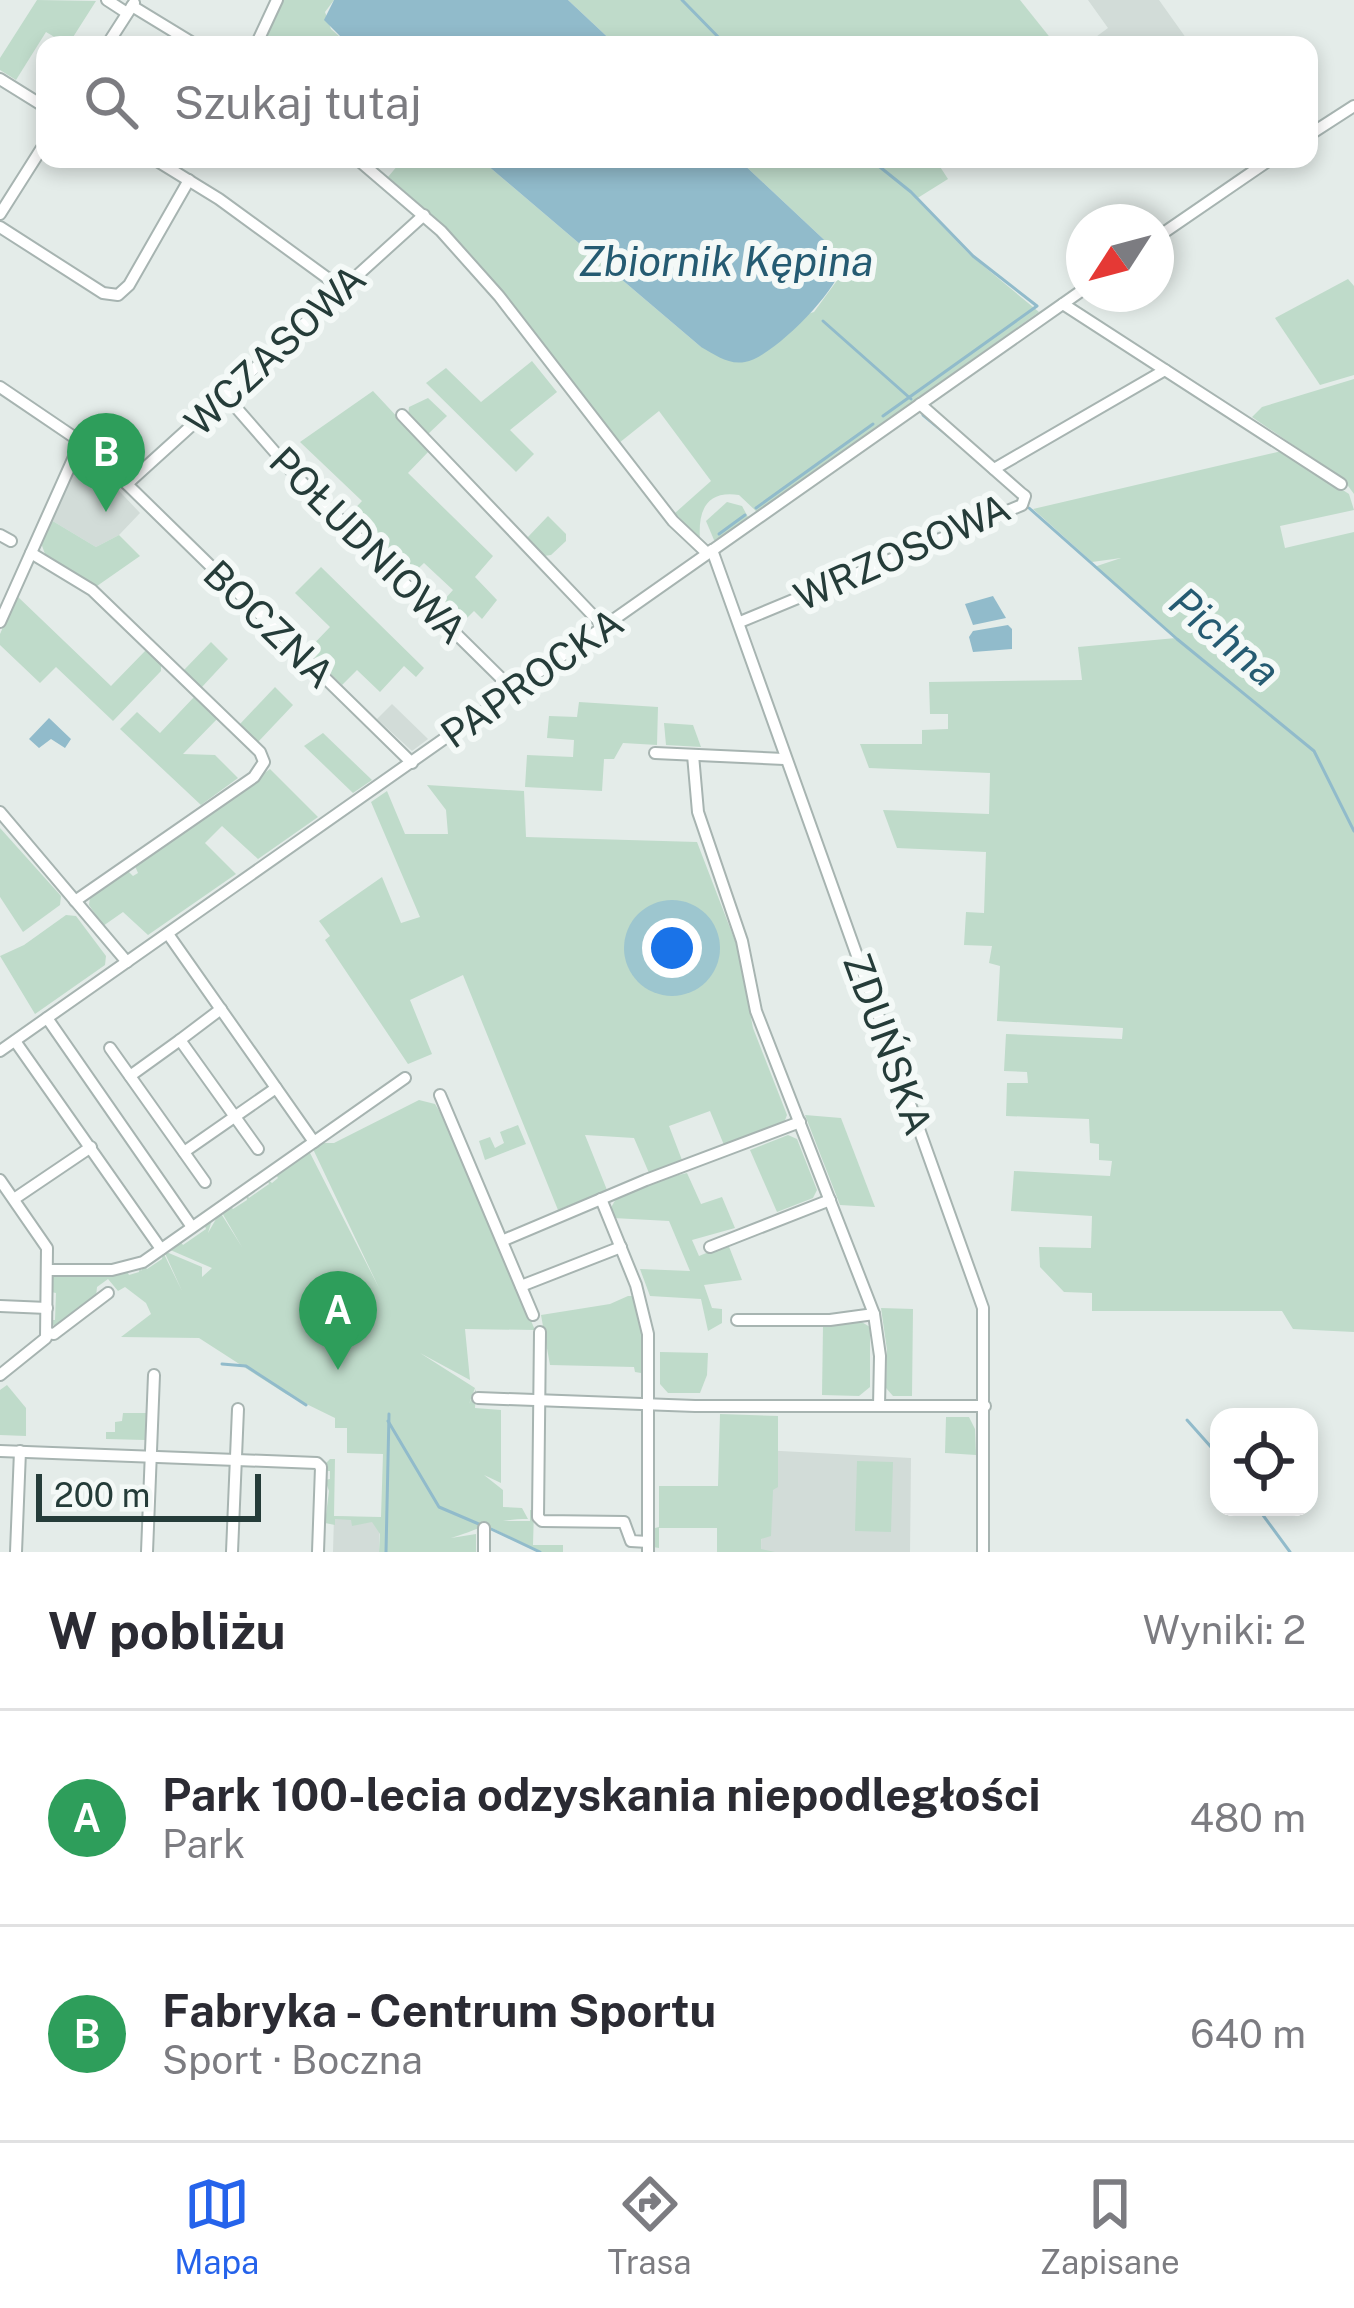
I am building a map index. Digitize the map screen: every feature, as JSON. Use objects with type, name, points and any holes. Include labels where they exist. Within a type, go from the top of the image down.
[{"type":"street","points":[[107,0],[132,6],[181,36]]},
{"type":"street","points":[[260,36],[277,0]]},
{"type":"street","points":[[113,36],[132,6]]},
{"type":"street","points":[[0,79],[36,101]]},
{"type":"street","points":[[1318,129],[1354,106]]},
{"type":"street","points":[[0,214],[36,157]]},
{"type":"street","points":[[169,168],[341,288]]},
{"type":"street","name":"ZDUŃSKA","points":[[368,168],[424,215],[499,296],[673,521],[710,552],[740,622],[784,759],[979,1295],[986,1331],[983,1552]]},
{"type":"street","points":[[1174,226],[1258,168]]},
{"type":"street","points":[[0,227],[103,293],[118,295],[129,285],[189,180]]},
{"type":"street","name":"WCZASOWA","points":[[127,484],[424,215]]},
{"type":"street","name":"PAPROCKA","points":[[0,1051],[1066,302]]},
{"type":"street","points":[[1063,304],[1341,484]]},
{"type":"street","name":"WRZOSOWA","points":[[994,469],[1165,370]]},
{"type":"street","name":"BOCZNA","points":[[0,387],[82,438],[412,764]]},
{"type":"street","name":"POŁUDNIOWA","points":[[226,396],[294,474],[514,691]]},
{"type":"street","name":"WRZOSOWA","points":[[740,622],[1018,508],[1025,496],[920,404]]},
{"type":"street","points":[[402,415],[604,627]]},
{"type":"street","points":[[0,622],[82,438]]},
{"type":"street","points":[[31,553],[92,590],[264,757],[260,772],[75,901]]},
{"type":"street","points":[[655,753],[784,759]]},
{"type":"street","points":[[693,755],[698,812],[747,956],[756,1011],[874,1314],[880,1355],[879,1406]]},
{"type":"street","points":[[0,812],[127,962]]},
{"type":"street","points":[[168,934],[314,1142]]},
{"type":"street","points":[[130,1076],[221,1010]]},
{"type":"street","points":[[47,1018],[192,1227]]},
{"type":"street","points":[[180,1040],[258,1149]]},
{"type":"street","points":[[15,1041],[161,1249]]},
{"type":"street","points":[[110,1048],[206,1181]]},
{"type":"street","points":[[49,1270],[112,1270],[143,1262],[405,1078]]},
{"type":"street","points":[[184,1152],[276,1088]]},
{"type":"street","points":[[440,1095],[532,1315]]},
{"type":"street","points":[[504,1240],[800,1122]]},
{"type":"street","points":[[14,1199],[91,1148]]},
{"type":"street","points":[[0,1180],[44,1241],[49,1270],[44,1341],[0,1375]]},
{"type":"street","points":[[540,1332],[542,1521],[624,1522],[632,1540],[648,1547],[644,1311],[601,1199]]},
{"type":"street","points":[[710,1247],[830,1200]]},
{"type":"street","points":[[521,1286],[620,1247]]},
{"type":"street","points":[[47,1333],[54,1334],[108,1292]]},
{"type":"street","points":[[0,1306],[47,1308]]},
{"type":"street","points":[[737,1320],[830,1320],[874,1314]]},
{"type":"street","points":[[147,1552],[154,1375]]},
{"type":"street","points":[[478,1398],[649,1405],[985,1406]]},
{"type":"street","points":[[232,1552],[238,1409]]},
{"type":"street","points":[[0,1450],[317,1462],[321,1467],[318,1552]]},
{"type":"street","points":[[16,1552],[20,1451]]},
{"type":"street","points":[[484,1528],[484,1552]]},
{"type":"shaded area","points":[[1088,0],[1159,0],[1185,36],[1097,36],[1108,28]]},
{"type":"shaded area","points":[[89,459],[140,513],[119,535],[96,547],[51,520],[80,460]]},
{"type":"shaded area","points":[[392,704],[428,739],[412,751],[377,719]]},
{"type":"shaded area","points":[[762,1450],[911,1458],[910,1552],[761,1552]]},
{"type":"shaded area","points":[[334,1516],[380,1518],[379,1552],[333,1552]]},
{"type":"green space","points":[[37,0],[96,1],[74,36],[46,32],[36,36],[36,48],[16,80],[0,70],[0,58]]},
{"type":"green space","points":[[282,0],[334,0],[325,12],[339,36],[266,36]]},
{"type":"green space","points":[[568,0],[1020,0],[1049,36],[606,36]]},
{"type":"green space","points":[[396,168],[491,168],[701,347],[814,312],[841,275],[843,263],[835,250],[748,168],[941,168],[948,179],[916,199],[969,254],[1039,312],[757,512],[739,495],[711,500],[702,512],[700,540],[675,513],[711,481],[659,411],[619,443],[482,270],[388,177]]},
{"type":"green space","points":[[1348,279],[1354,286],[1354,375],[1320,385],[1275,318]]},
{"type":"green space","points":[[532,361],[557,392],[510,430],[534,454],[516,472],[426,383],[446,368],[481,402]]},
{"type":"green space","points":[[1354,379],[1354,494],[1343,479],[1252,417],[1262,407]]},
{"type":"green space","points":[[373,391],[429,451],[408,473],[493,556],[475,577],[497,600],[482,619],[474,611],[456,629],[436,609],[453,590],[424,563],[407,579],[344,520],[362,501],[300,442]]},
{"type":"green space","points":[[428,398],[447,416],[427,435],[408,416],[409,407]]},
{"type":"green space","points":[[1282,451],[1349,494],[1354,510],[1280,526],[1285,548],[1354,532],[1354,1332],[1293,1329],[1282,1311],[1092,1311],[1092,1293],[1064,1292],[1040,1267],[1039,1247],[1091,1248],[1092,1216],[1011,1211],[1014,1171],[1110,1176],[1112,1161],[1099,1160],[1099,1144],[1090,1143],[1089,1119],[1006,1116],[1007,1083],[1028,1083],[1027,1072],[1004,1071],[1006,1034],[1122,1039],[1123,1028],[997,1021],[1000,966],[989,963],[992,946],[964,945],[966,912],[984,913],[986,852],[897,848],[883,810],[989,814],[990,773],[869,768],[860,744],[922,744],[922,730],[948,729],[948,714],[930,714],[929,682],[1082,680],[1078,647],[1176,638],[1094,567],[1121,558],[1092,562],[1033,509]]},
{"type":"green space","points":[[727,502],[742,506],[748,517],[714,540],[706,521]]},
{"type":"green space","points":[[548,516],[566,534],[566,541],[544,556],[527,538]]},
{"type":"green space","points":[[51,520],[96,547],[119,535],[140,556],[97,586],[45,554],[41,543]]},
{"type":"green space","points":[[321,567],[424,668],[416,677],[404,666],[380,692],[357,670],[342,685],[307,651],[330,627],[295,593]]},
{"type":"green space","points":[[17,596],[111,686],[147,649],[161,663],[161,671],[113,721],[56,667],[40,683],[0,645],[0,634]]},
{"type":"green space","points":[[211,642],[228,659],[201,688],[184,670]]},
{"type":"green space","points":[[275,687],[293,705],[258,742],[240,724]]},
{"type":"green space","points":[[195,696],[218,718],[183,754],[215,755],[238,778],[201,805],[120,729],[137,712],[160,733]]},
{"type":"green space","points":[[579,702],[658,707],[657,745],[623,743],[614,759],[604,759],[602,791],[525,787],[527,755],[573,757],[574,740],[547,738],[549,716],[577,717]]},
{"type":"green space","points":[[664,723],[693,725],[701,747],[666,745]]},
{"type":"green space","points":[[323,733],[372,780],[353,793],[304,746]]},
{"type":"green space","points":[[270,769],[318,817],[258,859],[222,826],[205,843],[236,874],[148,935],[123,912],[103,926],[89,905],[90,897],[128,871],[133,876],[138,873],[135,866]]},
{"type":"green space","points":[[427,785],[524,791],[526,837],[697,842],[737,946],[753,1028],[787,1115],[784,1123],[724,1145],[710,1111],[669,1126],[682,1160],[649,1173],[634,1138],[585,1135],[607,1190],[558,1210],[463,975],[410,1000],[432,1054],[408,1064],[325,940],[330,936],[319,921],[382,877],[401,923],[420,917],[371,802],[387,791],[405,834],[448,834],[446,810]]},
{"type":"green space","points":[[0,828],[61,896],[60,905],[23,932],[0,897]]},
{"type":"green space","points":[[66,915],[76,916],[106,956],[105,965],[35,1014],[0,956]]},
{"type":"green space","points":[[419,1100],[435,1104],[440,1112],[535,1330],[465,1329],[470,1380],[420,1353],[475,1388],[469,1404],[476,1389],[475,1408],[501,1410],[501,1483],[484,1475],[503,1490],[503,1507],[522,1508],[528,1519],[497,1522],[451,1538],[476,1534],[476,1552],[379,1552],[380,1534],[372,1522],[352,1526],[351,1520],[335,1519],[335,1525],[325,1523],[329,1491],[325,1480],[330,1479],[330,1471],[325,1471],[325,1464],[330,1459],[335,1459],[334,1516],[381,1517],[383,1454],[347,1453],[347,1428],[335,1428],[335,1418],[286,1394],[199,1338],[121,1337],[151,1314],[146,1303],[125,1287],[118,1291],[108,1279],[97,1287],[96,1297],[55,1327],[49,1320],[55,1320],[51,1273],[126,1269],[129,1275],[162,1259],[163,1252],[182,1291],[164,1251],[202,1267],[202,1277],[212,1268],[168,1249],[206,1229],[204,1223],[213,1217],[208,1233],[220,1212],[242,1247],[221,1211],[247,1200],[246,1194],[249,1198],[269,1184],[267,1179],[272,1183],[278,1178],[275,1173],[309,1151],[379,1288],[313,1149]]},
{"type":"green space","points":[[805,1115],[841,1118],[875,1207],[840,1205]]},
{"type":"green space","points":[[518,1125],[526,1144],[485,1160],[479,1141],[490,1137],[495,1148],[504,1143],[500,1132]]},
{"type":"green space","points":[[788,1135],[797,1139],[817,1190],[813,1198],[777,1212],[750,1150]]},
{"type":"green space","points":[[687,1173],[701,1204],[722,1197],[735,1228],[692,1240],[699,1256],[728,1244],[742,1280],[704,1285],[712,1308],[722,1309],[722,1323],[708,1331],[701,1299],[650,1296],[640,1269],[690,1271],[669,1221],[613,1218],[610,1212],[631,1188]]},
{"type":"green space","points":[[635,1296],[644,1337],[641,1373],[634,1367],[550,1365],[541,1315],[610,1304]]},
{"type":"green space","points":[[881,1308],[913,1309],[912,1396],[893,1396],[886,1388]]},
{"type":"green space","points":[[860,1321],[870,1327],[870,1387],[859,1396],[822,1395],[823,1326]]},
{"type":"green space","points":[[660,1352],[708,1353],[700,1393],[668,1393],[660,1384]]},
{"type":"green space","points":[[7,1385],[26,1408],[26,1436],[0,1435],[0,1390]]},
{"type":"green space","points":[[123,1413],[146,1413],[145,1440],[106,1439],[106,1432],[115,1432],[115,1422],[122,1421]]},
{"type":"green space","points":[[720,1414],[778,1416],[778,1487],[773,1490],[771,1536],[761,1539],[761,1549],[775,1552],[717,1552],[717,1528],[659,1528],[659,1548],[653,1547],[651,1529],[659,1527],[659,1486],[718,1486]]},
{"type":"green space","points":[[946,1417],[969,1417],[975,1429],[976,1455],[945,1453]]},
{"type":"green space","points":[[857,1461],[893,1462],[891,1532],[855,1531]]},
{"type":"green space","points":[[530,1510],[534,1510],[533,1545],[563,1545],[563,1552],[541,1552],[488,1526],[494,1521],[530,1521]]},
{"type":"water","points":[[334,0],[568,0],[606,36],[340,36],[324,20]]},
{"type":"water","name":"Zbiornik Kępina","points":[[491,168],[748,168],[843,263],[817,305],[787,336],[757,357],[739,363],[701,347]]},
{"type":"water","points":[[993,596],[1006,618],[973,625],[965,604]]},
{"type":"water","points":[[1008,625],[1012,649],[973,652],[969,637],[973,631]]},
{"type":"water","points":[[49,718],[71,739],[65,748],[51,739],[39,748],[29,739]]},
{"type":"waterway","points":[[682,0],[717,36]]},
{"type":"waterway","points":[[881,168],[973,256],[1037,306],[883,416]]},
{"type":"waterway","points":[[823,321],[911,399]]},
{"type":"waterway","name":"Pichna","points":[[923,415],[952,439]]},
{"type":"waterway","points":[[756,508],[873,424]]},
{"type":"waterway","name":"Pichna","points":[[1029,508],[1177,639],[1314,751],[1354,831]]},
{"type":"waterway","points":[[719,534],[745,515]]},
{"type":"waterway","points":[[222,1364],[246,1366],[306,1405]]},
{"type":"waterway","points":[[386,1552],[389,1414]]},
{"type":"waterway","points":[[1187,1420],[1210,1446]]},
{"type":"waterway","points":[[388,1421],[439,1507],[481,1525]]},
{"type":"waterway","points":[[1264,1516],[1290,1552]]},
{"type":"waterway","points":[[489,1528],[540,1552]]},
{"type":"place","name":"Fabryka - Centrum Sportu","points":[[106,512]]},
{"type":"place","name":"Park 100-lecia odzyskania niepodległości","points":[[338,1370]]}]
